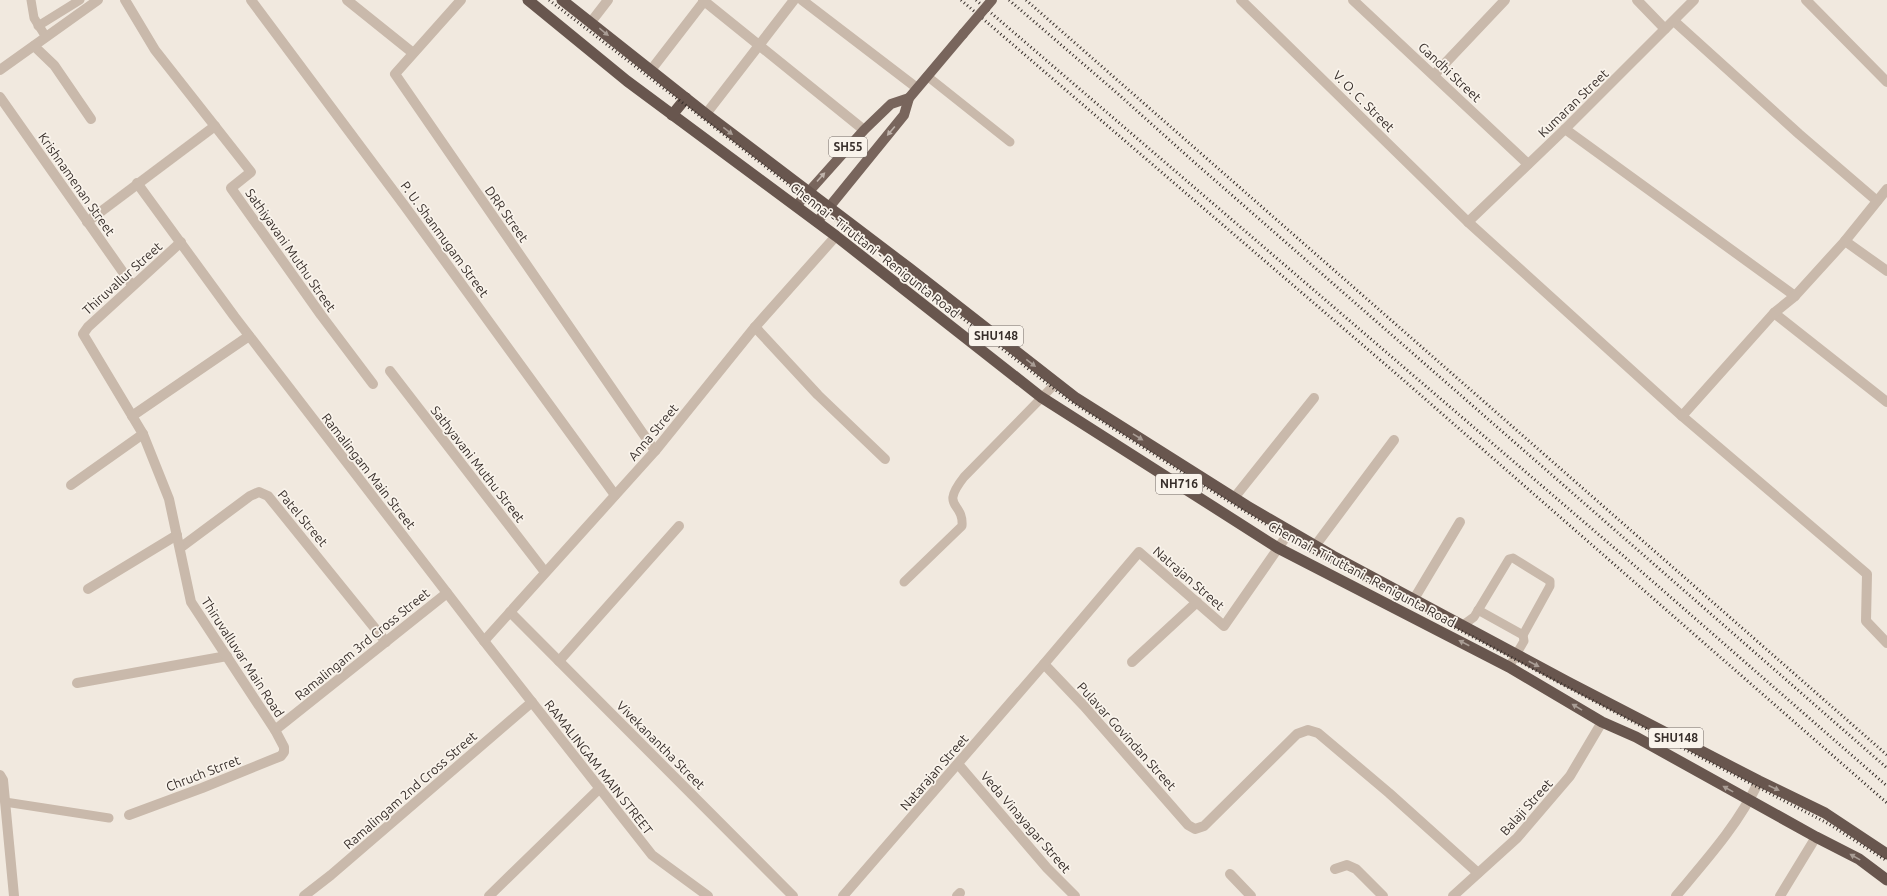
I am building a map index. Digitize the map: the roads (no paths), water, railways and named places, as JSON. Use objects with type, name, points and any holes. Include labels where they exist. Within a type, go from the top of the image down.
[{"type":"highway","name":"Chennai - Tiruttani - Renigunta Road","points":[[528,0],[627,81],[836,236],[1041,397],[1278,548],[1509,667],[1602,722],[1636,737],[1816,837],[1860,859],[1887,880]]},
{"type":"highway","name":"Chennai - Tiruttani - Renigunta Road","points":[[562,0],[706,114],[909,268],[1076,398],[1234,498],[1316,546],[1516,654],[1759,781],[1825,813],[1887,854]]},
{"type":"highway","points":[[672,115],[686,98]]},
{"type":"main road","points":[[909,98],[992,0]]},
{"type":"main road","name":"SH55","points":[[796,206],[864,130],[891,104],[909,98]]},
{"type":"main road","name":"SH55","points":[[817,222],[904,115],[909,98]]},
{"type":"street","points":[[0,70],[98,0]]},
{"type":"street","name":"Sathiyavani Muthu Street","points":[[125,0],[155,50],[251,172],[231,188],[321,315],[373,384]]},
{"type":"street","name":"P. U. Shanmugam Street","points":[[251,0],[404,204],[615,495]]},
{"type":"street","points":[[347,0],[413,53]]},
{"type":"street","name":"DRR Street","points":[[461,0],[395,74],[655,451]]},
{"type":"street","points":[[591,22],[608,0]]},
{"type":"street","points":[[651,70],[704,0],[864,130]]},
{"type":"street","points":[[706,114],[794,0]]},
{"type":"street","points":[[802,0],[917,88]]},
{"type":"street","name":"V. O. C. Street","points":[[1241,0],[1468,222],[1682,416],[1866,574],[1866,621],[1887,642]]},
{"type":"street","name":"Gandhi Street","points":[[1353,0],[1528,164]]},
{"type":"street","points":[[1434,75],[1505,0]]},
{"type":"street","points":[[1638,0],[1665,30]]},
{"type":"street","name":"Kumaran Street","points":[[1468,222],[1565,129],[1694,0]]},
{"type":"street","points":[[1806,0],[1887,82]]},
{"type":"street","points":[[1674,21],[1799,134],[1877,201]]},
{"type":"street","points":[[34,46],[54,65],[91,119]]},
{"type":"street","name":"Krishnamenan Street","points":[[0,97],[132,285]]},
{"type":"street","points":[[87,222],[215,126]]},
{"type":"street","points":[[1565,129],[1795,296]]},
{"type":"street","points":[[137,183],[181,242]]},
{"type":"street","points":[[1682,416],[1774,313],[1795,296],[1846,241],[1887,189]]},
{"type":"street","name":"Anna Street","points":[[484,641],[655,451],[755,326],[836,236]]},
{"type":"street","points":[[1846,241],[1887,271]]},
{"type":"street","name":"Thiruvallur Street","points":[[84,334],[88,327],[132,285],[181,242]]},
{"type":"street","name":"Ramalingam Main Street","points":[[181,242],[249,336],[484,641]]},
{"type":"street","points":[[1774,313],[1887,402]]},
{"type":"street","points":[[755,326],[818,395],[885,459]]},
{"type":"street","name":"Thiruvalluvar Main Road","points":[[84,334],[143,434],[169,499],[191,602],[275,730],[284,747],[284,752]]},
{"type":"street","points":[[132,416],[249,336]]},
{"type":"street","name":"Sathyavani Muthu Street","points":[[390,371],[545,572]]},
{"type":"street","points":[[1234,498],[1314,398]]},
{"type":"street","points":[[71,485],[143,434]]},
{"type":"street","points":[[1316,546],[1394,440]]},
{"type":"street","name":"Patel Street","points":[[180,548],[250,496],[259,492],[268,496],[386,642]]},
{"type":"street","points":[[1414,599],[1460,522]]},
{"type":"street","points":[[559,661],[679,526]]},
{"type":"street","points":[[1278,548],[1290,531]]},
{"type":"street","points":[[88,589],[177,535]]},
{"type":"street","name":"Natrajan Street","points":[[1044,664],[1139,552],[1224,626],[1278,548]]},
{"type":"street","name":"Ramalingam 3rd Cross Street","points":[[275,730],[447,593]]},
{"type":"street","points":[[1132,662],[1197,602]]},
{"type":"street","name":"Vivekanantha Street","points":[[510,612],[793,896]]},
{"type":"street","name":"RAMALINGAM MAIN STREET","points":[[484,641],[652,855],[703,895]]},
{"type":"street","points":[[77,683],[227,656]]},
{"type":"street","name":"Natarajan Street","points":[[843,896],[1044,664]]},
{"type":"street","name":"Pulavar Govindan Street","points":[[1044,664],[1084,706],[1188,825],[1195,829],[1204,826],[1297,734],[1308,730],[1318,733],[1389,793],[1478,873]]},
{"type":"street","name":"Ramalingam 2nd Cross Street","points":[[304,896],[337,870],[532,702]]},
{"type":"street","name":"Balaji Street","points":[[1453,896],[1518,838],[1570,776],[1602,722]]},
{"type":"street","name":"Chruch Strret","points":[[129,815],[202,788],[281,756],[284,752]]},
{"type":"street","name":"Veda Vinayagar Street","points":[[958,764],[1047,868],[1075,896]]},
{"type":"street","points":[[0,775],[3,780],[14,896]]},
{"type":"street","points":[[1676,896],[1728,833],[1750,800],[1759,781]]},
{"type":"street","points":[[489,896],[600,788]]},
{"type":"street","points":[[1780,896],[1816,837]]},
{"type":"street","points":[[1335,869],[1347,864],[1356,869],[1383,896]]},
{"type":"street","points":[[1230,874],[1251,896]]},
{"type":"lane","points":[[31,0],[38,26],[46,37]]},
{"type":"lane","points":[[38,26],[80,0]]},
{"type":"lane","points":[[927,76],[1010,142]]},
{"type":"lane","points":[[904,582],[962,526],[963,520],[952,498],[954,490],[964,477],[1056,383]]},
{"type":"lane","points":[[1463,625],[1474,617],[1509,559],[1513,558],[1550,581],[1550,586],[1523,635],[1524,641],[1509,667]]},
{"type":"lane","points":[[1478,610],[1523,635]]},
{"type":"lane","points":[[5,802],[109,818]]},
{"type":"railway","points":[[549,0],[1070,401],[1301,546],[1829,824],[1887,861]]},
{"type":"railway","points":[[961,0],[1400,377],[1887,803]]},
{"type":"railway","points":[[976,0],[1619,552],[1887,786]]},
{"type":"railway","points":[[1009,0],[1887,768]]},
{"type":"railway","points":[[1026,0],[1887,755]]}]
